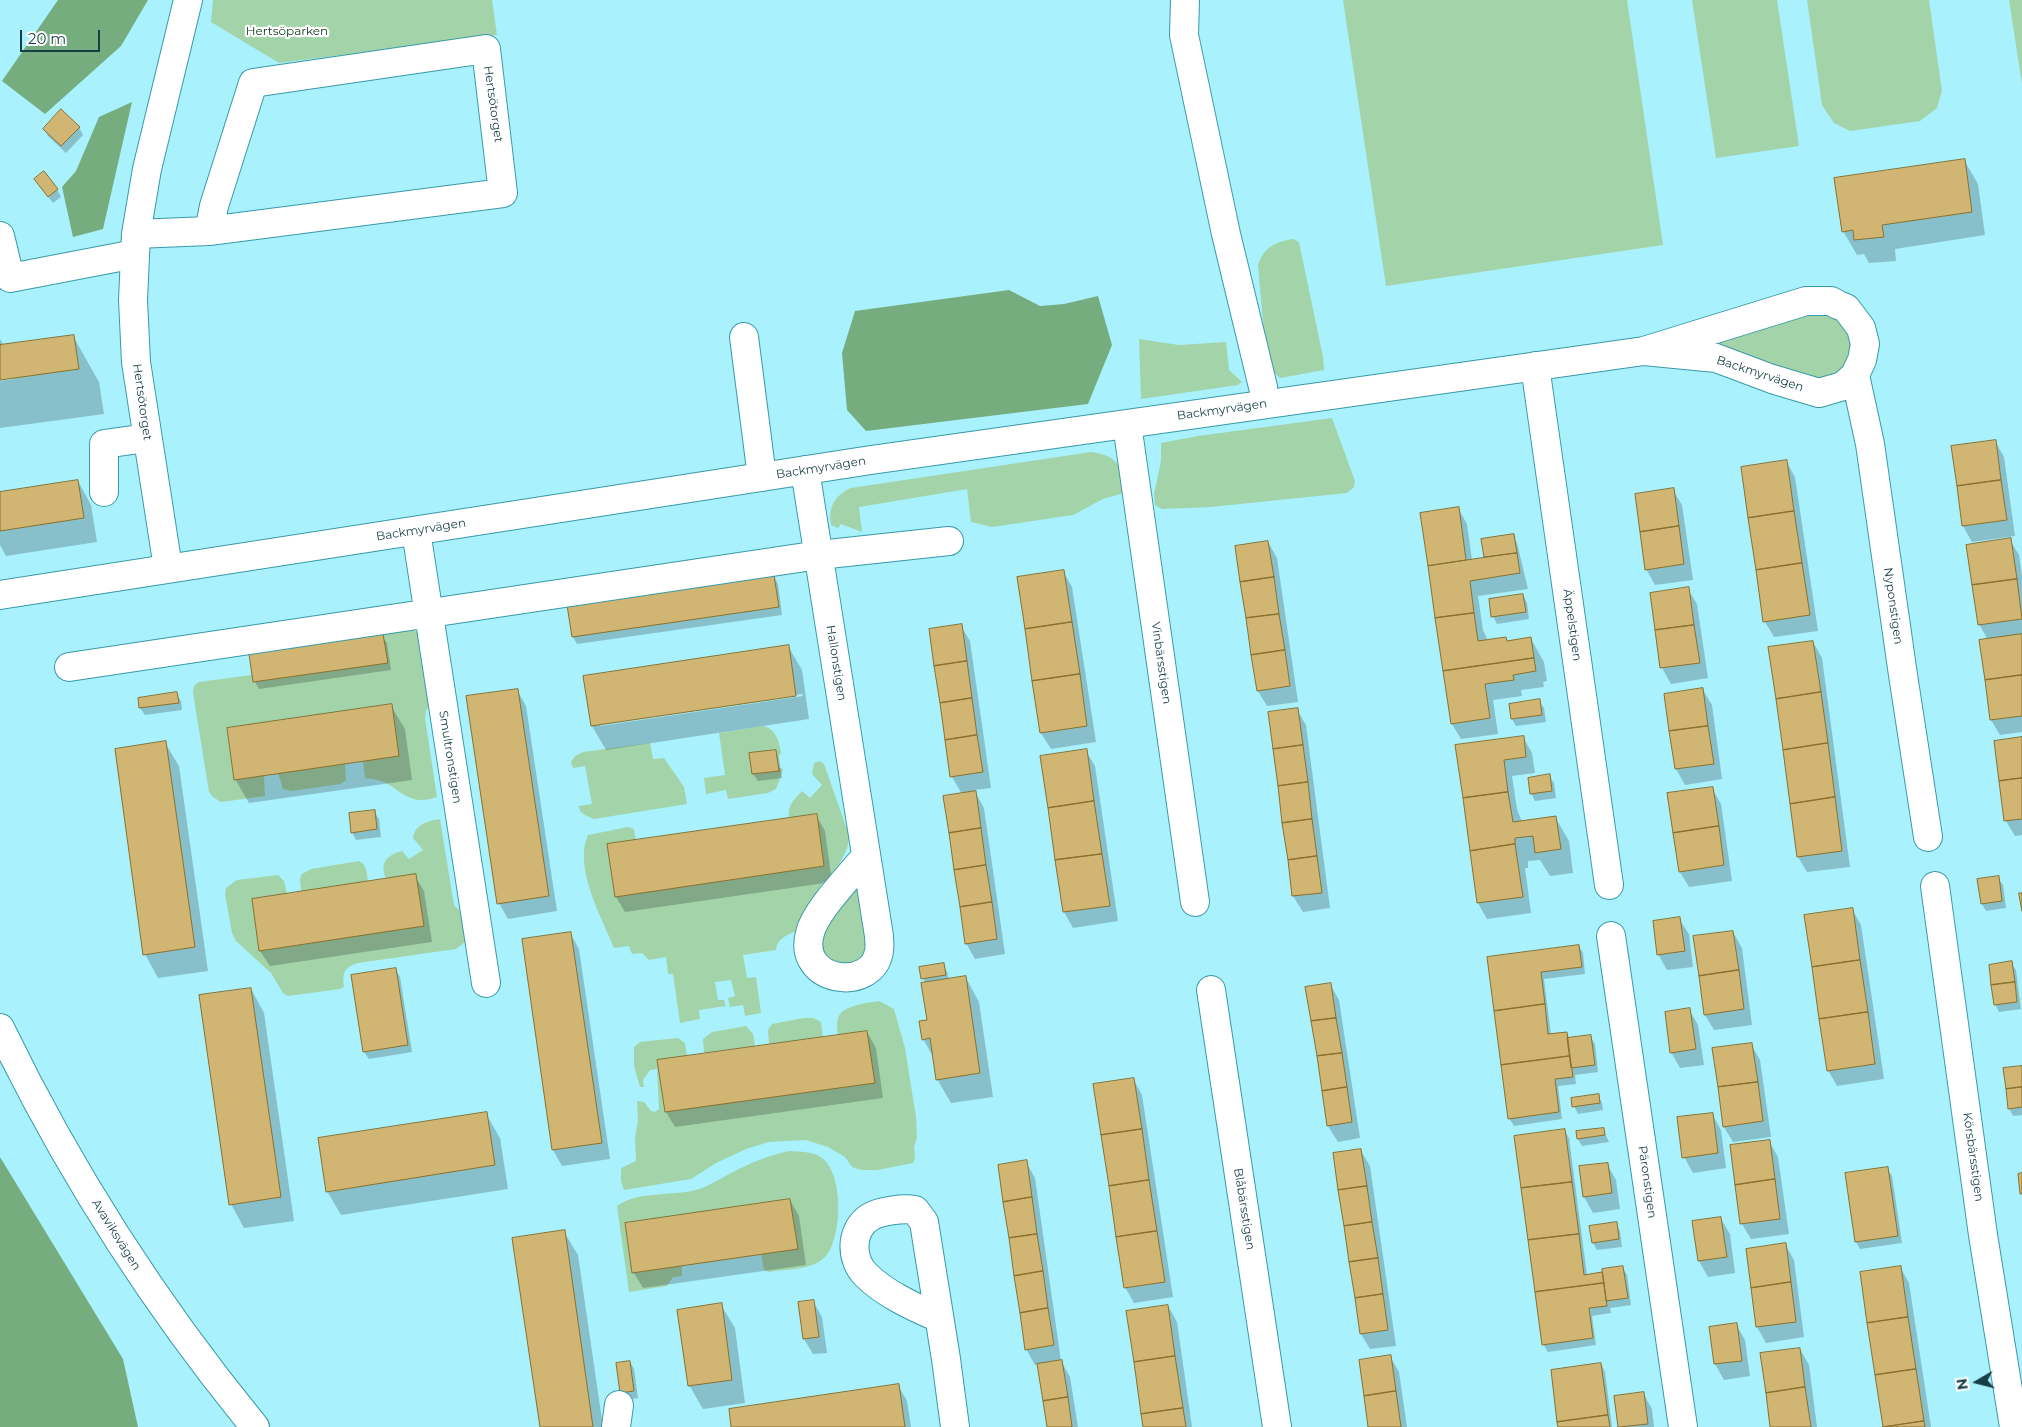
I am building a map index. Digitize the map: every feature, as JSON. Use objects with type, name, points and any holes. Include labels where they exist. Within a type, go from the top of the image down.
[{"type":"street","name":"Hertsötorget","points":[[168,568],[136,362],[133,300],[136,244],[147,169],[188,0]]},
{"type":"street","points":[[1185,0],[1184,34],[1226,234],[1263,387]]},
{"type":"street","name":"Hertsötorget","points":[[136,244],[209,231],[503,193],[486,49],[253,83],[214,206],[209,231]]},
{"type":"street","points":[[0,236],[10,278],[136,244]]},
{"type":"street","name":"Backmyrvägen","points":[[0,595],[805,470],[1644,351],[1806,300],[1831,301],[1846,308],[1861,328],[1864,344],[1862,360],[1855,375],[1843,386],[1819,393],[1772,379],[1716,358],[1644,351]]},
{"type":"street","points":[[744,337],[762,477]]},
{"type":"street","name":"Äppelstigen","points":[[1535,366],[1609,885]]},
{"type":"street","name":"Nyponstigen","points":[[1855,375],[1870,444],[1928,837]]},
{"type":"street","name":"Vinbärsstigen","points":[[1127,424],[1195,902]]},
{"type":"street","points":[[104,492],[104,444],[147,438]]},
{"type":"street","name":"Hallonstigen","points":[[805,470],[866,856]]},
{"type":"street","name":"Smultronstigen","points":[[416,531],[486,983]]},
{"type":"street","points":[[69,667],[819,555],[949,541]]},
{"type":"street","name":"Körsbärsstigen","points":[[1935,886],[1984,1235],[2014,1427]]},
{"type":"street","name":"Päronstigen","points":[[1611,936],[1683,1427]]},
{"type":"street","name":"Blåbärsstigen","points":[[1211,990],[1277,1427]]},
{"type":"street","name":"Avaviksvägen","points":[[0,1028],[43,1111],[123,1248],[166,1312],[255,1427]]},
{"type":"street","points":[[939,1318],[955,1427]]},
{"type":"green space","points":[[58,0],[148,0],[121,46],[45,114],[2,81]]},
{"type":"green space","name":"Hertsöparken","points":[[213,0],[492,0],[497,35],[279,63],[211,22]]},
{"type":"green space","points":[[1343,0],[1627,0],[1663,245],[1386,286]]},
{"type":"green space","points":[[1692,0],[1777,0],[1799,146],[1716,158]]},
{"type":"green space","points":[[1807,0],[1929,0],[1942,91],[1937,108],[1920,121],[1850,131],[1834,123],[1822,105]]},
{"type":"green space","points":[[2009,0],[2022,0],[2022,84]]},
{"type":"green space","points":[[132,102],[103,229],[73,237],[62,187],[76,171],[99,117]]},
{"type":"green space","points":[[1293,239],[1299,242],[1323,357],[1324,370],[1280,378],[1273,371],[1266,356],[1258,265],[1263,254],[1271,246]]},
{"type":"green space","points":[[1009,290],[1040,306],[1064,304],[1098,296],[1112,345],[1088,404],[866,431],[847,410],[842,353],[855,311]]},
{"type":"green space","points":[[1806,299],[1858,321],[1853,380],[1815,393],[1649,351]]},
{"type":"green space","points":[[1139,339],[1179,345],[1226,342],[1229,370],[1242,382],[1238,385],[1141,399]]},
{"type":"green space","points":[[1332,418],[1355,481],[1354,487],[1347,493],[1211,507],[1162,509],[1155,505],[1154,494],[1161,461],[1161,443],[1198,436]]},
{"type":"green space","points":[[1091,452],[1108,456],[1117,464],[1123,475],[1127,492],[1103,499],[1073,515],[992,527],[971,522],[967,489],[859,507],[862,532],[841,524],[838,528],[831,525],[830,519],[834,502],[841,494],[851,488]]},
{"type":"green space","points":[[412,630],[417,632],[423,645],[431,705],[426,710],[425,718],[437,797],[416,800],[386,783],[365,778],[363,761],[391,704],[227,728],[234,780],[264,775],[265,796],[221,802],[213,797],[209,792],[193,693],[194,686],[199,682],[252,675],[254,682],[387,663],[383,634]]},
{"type":"green space","points":[[763,726],[774,733],[781,753],[777,757],[775,750],[750,753],[752,774],[778,771],[778,768],[781,768],[783,770],[776,789],[768,793],[728,799],[726,790],[706,794],[704,778],[725,775],[719,733]]},
{"type":"green space","points":[[650,743],[653,759],[664,758],[684,787],[687,804],[594,819],[580,811],[579,806],[592,804],[585,766],[573,768],[571,762],[575,756],[583,752]]},
{"type":"green space","points":[[820,761],[824,764],[849,835],[849,841],[845,854],[838,866],[827,883],[823,882],[803,916],[799,930],[781,939],[776,950],[743,955],[747,978],[756,977],[761,1013],[745,1016],[743,1005],[730,1007],[728,998],[735,996],[731,980],[715,982],[718,1000],[724,1000],[726,1006],[699,1010],[700,1019],[680,1023],[673,974],[668,974],[666,957],[649,960],[642,953],[632,954],[629,946],[614,948],[586,877],[584,848],[588,835],[628,827],[634,829],[636,840],[607,844],[615,897],[824,866],[817,814],[789,818],[789,810],[792,803],[802,791],[810,798],[822,785],[812,774],[814,763]]},
{"type":"green space","points":[[345,764],[346,780],[341,784],[291,791],[283,789],[278,773]]},
{"type":"green space","points":[[440,819],[454,905],[462,913],[467,937],[465,942],[456,949],[358,963],[350,966],[345,971],[343,978],[344,987],[340,989],[288,996],[283,993],[271,973],[236,941],[232,933],[225,894],[226,888],[237,880],[278,875],[284,881],[287,894],[252,899],[260,951],[423,926],[390,886],[385,875],[384,865],[389,857],[402,851],[409,859],[423,850],[413,838],[416,829],[423,824]]},
{"type":"green space","points":[[359,861],[365,867],[368,882],[301,892],[300,879],[302,874],[311,869]]},
{"type":"green space","points":[[857,886],[868,946],[857,962],[834,966],[820,952],[825,923]]},
{"type":"green space","points":[[879,1001],[894,1009],[905,1048],[916,1117],[917,1138],[914,1147],[915,1158],[913,1163],[877,1170],[862,1170],[852,1167],[845,1157],[828,1147],[806,1140],[769,1142],[746,1149],[716,1163],[691,1179],[624,1190],[621,1181],[621,1168],[636,1161],[637,1101],[644,1102],[651,1111],[655,1112],[659,1109],[657,1069],[650,1070],[643,1080],[644,1087],[640,1087],[634,1066],[634,1047],[640,1042],[678,1038],[685,1043],[687,1056],[657,1060],[665,1112],[874,1083],[867,1031],[838,1035],[837,1024],[840,1014],[847,1008]]},
{"type":"green space","points":[[813,1018],[821,1022],[823,1037],[769,1044],[768,1030],[772,1024]]},
{"type":"green space","points":[[746,1026],[753,1034],[755,1046],[704,1053],[703,1039],[712,1032]]},
{"type":"green space","points":[[789,1151],[806,1152],[822,1158],[829,1166],[834,1178],[837,1192],[838,1223],[835,1237],[824,1258],[806,1267],[769,1272],[764,1270],[761,1254],[798,1249],[790,1199],[625,1223],[632,1273],[682,1266],[682,1276],[673,1277],[667,1286],[629,1292],[617,1206],[634,1198],[696,1190],[753,1163]]},
{"type":"green space","points":[[0,1157],[123,1359],[138,1427],[0,1427]]},
{"type":"building","points":[[61,109],[80,127],[61,146],[43,129]]},
{"type":"building","points":[[1965,159],[1972,212],[1882,225],[1884,237],[1854,240],[1853,230],[1842,232],[1834,178]]},
{"type":"building","points":[[44,171],[58,189],[48,197],[34,179]]},
{"type":"building","points":[[74,335],[79,369],[0,380],[0,345]]},
{"type":"building","points":[[1996,440],[2001,480],[1957,486],[1951,446]]},
{"type":"building","points":[[1787,460],[1794,511],[1748,518],[1741,467]]},
{"type":"building","points":[[78,480],[84,518],[0,531],[0,492]]},
{"type":"building","points":[[2001,480],[2007,520],[1962,526],[1957,486]]},
{"type":"building","points":[[1674,488],[1679,526],[1640,532],[1635,494]]},
{"type":"building","points":[[1459,507],[1466,560],[1428,566],[1420,513]]},
{"type":"building","points":[[1794,511],[1802,563],[1756,570],[1748,518]]},
{"type":"building","points":[[1679,526],[1684,564],[1645,570],[1640,532]]},
{"type":"building","points":[[1514,534],[1517,553],[1484,557],[1481,539]]},
{"type":"building","points":[[2011,538],[2017,579],[1972,585],[1966,545]]},
{"type":"building","points":[[1268,541],[1274,577],[1240,582],[1235,546]]},
{"type":"building","points":[[1517,553],[1520,573],[1470,581],[1474,613],[1435,618],[1428,566]]},
{"type":"building","points":[[1802,563],[1810,615],[1763,622],[1756,570]]},
{"type":"building","points":[[1064,570],[1072,622],[1025,629],[1017,577]]},
{"type":"building","points":[[774,575],[779,607],[572,637],[567,605]]},
{"type":"building","points":[[1274,577],[1279,614],[1246,618],[1240,582]]},
{"type":"building","points":[[2017,579],[2022,619],[1978,625],[1972,585]]},
{"type":"building","points":[[1689,587],[1694,625],[1655,630],[1650,593]]},
{"type":"building","points":[[1523,594],[1526,612],[1491,617],[1489,599]]},
{"type":"building","points":[[1474,613],[1478,641],[1506,637],[1507,641],[1531,637],[1534,658],[1443,671],[1435,618]]},
{"type":"building","points":[[1279,614],[1285,650],[1251,655],[1246,618]]},
{"type":"building","points":[[1072,622],[1080,674],[1032,681],[1025,629]]},
{"type":"building","points":[[962,624],[967,661],[934,666],[929,629]]},
{"type":"building","points":[[1694,625],[1700,663],[1660,668],[1655,630]]},
{"type":"building","points":[[383,634],[388,663],[253,682],[249,654]]},
{"type":"building","points":[[2022,634],[2022,675],[1985,680],[1979,640]]},
{"type":"building","points":[[1813,641],[1821,692],[1776,699],[1768,647]]},
{"type":"building","points":[[789,645],[796,696],[591,726],[583,676]]},
{"type":"building","points":[[1285,650],[1290,686],[1257,691],[1251,655]]},
{"type":"building","points":[[1534,658],[1536,671],[1513,675],[1514,680],[1485,684],[1490,718],[1451,724],[1443,671]]},
{"type":"building","points":[[967,661],[972,698],[940,703],[934,666]]},
{"type":"building","points":[[1080,674],[1087,726],[1040,733],[1032,681]]},
{"type":"building","points":[[2022,675],[2022,716],[1990,720],[1985,680]]},
{"type":"building","points":[[1703,688],[1708,726],[1669,731],[1664,694]]},
{"type":"building","points":[[518,689],[549,896],[497,904],[466,696]]},
{"type":"building","points":[[177,692],[179,703],[139,708],[138,698]]},
{"type":"building","points":[[1821,692],[1828,743],[1783,750],[1776,699]]},
{"type":"building","points":[[972,698],[977,735],[945,740],[940,703]]},
{"type":"building","points":[[1540,699],[1542,715],[1511,719],[1509,704]]},
{"type":"building","points":[[392,704],[399,756],[234,780],[227,728]]},
{"type":"building","points":[[1298,708],[1303,745],[1273,749],[1268,712]]},
{"type":"building","points":[[1708,726],[1714,764],[1675,769],[1669,731]]},
{"type":"building","points":[[977,735],[983,772],[950,777],[945,740]]},
{"type":"building","points":[[1524,736],[1526,757],[1504,760],[1508,792],[1463,798],[1455,745]]},
{"type":"building","points":[[2022,737],[2022,778],[1999,781],[1994,741]]},
{"type":"building","points":[[166,741],[195,947],[143,955],[115,749]]},
{"type":"building","points":[[1828,743],[1835,797],[1790,804],[1783,750]]},
{"type":"building","points":[[1303,745],[1308,782],[1278,786],[1273,749]]},
{"type":"building","points":[[1087,749],[1094,801],[1048,808],[1040,756]]},
{"type":"building","points":[[776,750],[779,771],[752,774],[749,753]]},
{"type":"building","points":[[1550,774],[1552,791],[1530,794],[1528,778]]},
{"type":"building","points":[[2022,778],[2022,819],[2004,821],[1999,781]]},
{"type":"building","points":[[1308,782],[1312,819],[1282,823],[1278,786]]},
{"type":"building","points":[[1713,787],[1719,826],[1673,833],[1667,793]]},
{"type":"building","points":[[976,791],[981,828],[949,833],[943,796]]},
{"type":"building","points":[[1508,792],[1513,822],[1556,816],[1561,849],[1535,853],[1533,836],[1515,838],[1515,844],[1470,851],[1463,798]]},
{"type":"building","points":[[1835,797],[1842,851],[1797,857],[1790,804]]},
{"type":"building","points":[[1094,801],[1102,854],[1055,860],[1048,808]]},
{"type":"building","points":[[375,810],[377,829],[351,833],[349,813]]},
{"type":"building","points":[[817,814],[824,866],[615,897],[607,844]]},
{"type":"building","points":[[1312,819],[1317,856],[1288,860],[1282,823]]},
{"type":"building","points":[[1719,826],[1724,865],[1679,872],[1673,833]]},
{"type":"building","points":[[981,828],[986,865],[954,870],[949,833]]},
{"type":"building","points":[[1515,844],[1523,897],[1477,903],[1470,851]]},
{"type":"building","points":[[1102,854],[1110,906],[1063,912],[1055,860]]},
{"type":"building","points":[[1317,856],[1322,893],[1292,896],[1288,860]]},
{"type":"building","points":[[986,865],[992,902],[960,907],[954,870]]},
{"type":"building","points":[[416,874],[424,926],[259,951],[252,899]]},
{"type":"building","points":[[1999,876],[2002,901],[1981,904],[1977,879]]},
{"type":"building","points":[[2019,893],[2022,893],[2022,911]]},
{"type":"building","points":[[992,902],[997,939],[965,944],[960,907]]},
{"type":"building","points":[[1853,908],[1860,960],[1812,967],[1804,915]]},
{"type":"building","points":[[1680,917],[1685,951],[1657,955],[1653,921]]},
{"type":"building","points":[[1733,931],[1739,970],[1699,976],[1693,936]]},
{"type":"building","points":[[571,932],[602,1143],[552,1150],[522,939]]},
{"type":"building","points":[[1579,945],[1582,967],[1541,972],[1545,1004],[1494,1011],[1487,957]]},
{"type":"building","points":[[1860,960],[1868,1012],[1819,1019],[1812,967]]},
{"type":"building","points":[[2012,961],[2015,982],[1991,985],[1989,965]]},
{"type":"building","points":[[944,963],[946,975],[921,979],[919,967]]},
{"type":"building","points":[[396,968],[408,1045],[363,1052],[351,975]]},
{"type":"building","points":[[1739,970],[1744,1009],[1704,1015],[1699,976]]},
{"type":"building","points":[[966,976],[980,1073],[936,1080],[930,1038],[922,1040],[919,1021],[927,1020],[921,983]]},
{"type":"building","points":[[2015,982],[2017,1002],[1994,1005],[1991,985]]},
{"type":"building","points":[[1331,983],[1336,1018],[1311,1021],[1305,987]]},
{"type":"building","points":[[251,988],[281,1197],[229,1205],[199,995]]},
{"type":"building","points":[[1545,1004],[1548,1034],[1567,1032],[1570,1056],[1501,1065],[1494,1011]]},
{"type":"building","points":[[1690,1008],[1696,1049],[1670,1053],[1665,1012]]},
{"type":"building","points":[[1868,1012],[1875,1064],[1827,1071],[1819,1019]]},
{"type":"building","points":[[1336,1018],[1342,1053],[1317,1056],[1311,1021]]},
{"type":"building","points":[[867,1031],[875,1083],[665,1112],[657,1060]]},
{"type":"building","points":[[1591,1035],[1595,1065],[1571,1068],[1567,1038]]},
{"type":"building","points":[[1752,1043],[1758,1082],[1718,1087],[1712,1048]]},
{"type":"building","points":[[1342,1053],[1347,1087],[1322,1091],[1317,1056]]},
{"type":"building","points":[[1570,1056],[1573,1077],[1555,1079],[1559,1112],[1508,1119],[1501,1065]]},
{"type":"building","points":[[2022,1066],[2022,1087],[2006,1089],[2003,1068]]},
{"type":"building","points":[[1134,1078],[1142,1129],[1101,1135],[1093,1084]]},
{"type":"building","points":[[1758,1082],[1763,1121],[1723,1127],[1718,1087]]},
{"type":"building","points":[[1347,1087],[1352,1122],[1327,1126],[1322,1091]]},
{"type":"building","points":[[2022,1087],[2022,1107],[2008,1109],[2006,1089]]},
{"type":"building","points":[[1599,1094],[1600,1103],[1572,1107],[1571,1098]]},
{"type":"building","points":[[487,1112],[495,1165],[326,1192],[318,1138]]},
{"type":"building","points":[[1713,1113],[1718,1153],[1682,1158],[1677,1117]]},
{"type":"building","points":[[1604,1128],[1605,1135],[1577,1139],[1576,1131]]},
{"type":"building","points":[[1142,1129],[1149,1180],[1109,1186],[1101,1135]]},
{"type":"building","points":[[1565,1129],[1572,1182],[1521,1188],[1514,1136]]},
{"type":"building","points":[[1770,1140],[1775,1179],[1735,1185],[1730,1145]]},
{"type":"building","points":[[1361,1149],[1367,1186],[1338,1190],[1333,1153]]},
{"type":"building","points":[[1027,1160],[1032,1197],[1003,1202],[998,1165]]},
{"type":"building","points":[[1608,1163],[1612,1193],[1583,1197],[1579,1166]]},
{"type":"building","points":[[1888,1167],[1898,1236],[1855,1242],[1845,1173]]},
{"type":"building","points":[[2022,1173],[2022,1194],[2020,1194],[2018,1174]]},
{"type":"building","points":[[1775,1179],[1780,1219],[1740,1224],[1735,1185]]},
{"type":"building","points":[[1149,1180],[1157,1231],[1116,1237],[1109,1186]]},
{"type":"building","points":[[1572,1182],[1579,1234],[1528,1240],[1521,1188]]},
{"type":"building","points":[[1367,1186],[1372,1222],[1344,1226],[1338,1190]]},
{"type":"building","points":[[1032,1197],[1037,1234],[1009,1238],[1003,1202]]},
{"type":"building","points":[[790,1199],[798,1249],[632,1273],[625,1223]]},
{"type":"building","points":[[1721,1217],[1727,1257],[1698,1261],[1692,1221]]},
{"type":"building","points":[[1372,1222],[1378,1258],[1349,1262],[1344,1226]]},
{"type":"building","points":[[1617,1222],[1619,1239],[1592,1243],[1589,1226]]},
{"type":"building","points":[[565,1230],[593,1427],[540,1427],[512,1238]]},
{"type":"building","points":[[1157,1231],[1165,1282],[1124,1288],[1116,1237]]},
{"type":"building","points":[[1037,1234],[1043,1271],[1014,1276],[1009,1238]]},
{"type":"building","points":[[1579,1234],[1584,1275],[1602,1272],[1604,1283],[1535,1292],[1528,1240]]},
{"type":"building","points":[[1786,1243],[1791,1282],[1751,1288],[1746,1249]]},
{"type":"building","points":[[1378,1258],[1383,1294],[1355,1298],[1349,1262]]},
{"type":"building","points":[[1623,1266],[1628,1298],[1606,1301],[1602,1269]]},
{"type":"building","points":[[1901,1266],[1908,1317],[1867,1323],[1860,1272]]},
{"type":"building","points":[[1043,1271],[1048,1308],[1020,1313],[1014,1276]]},
{"type":"building","points":[[1791,1282],[1796,1322],[1756,1327],[1751,1288]]},
{"type":"building","points":[[1604,1283],[1607,1306],[1589,1308],[1593,1338],[1542,1345],[1535,1292]]},
{"type":"building","points":[[1383,1294],[1388,1330],[1360,1334],[1355,1298]]},
{"type":"building","points":[[814,1300],[819,1337],[803,1339],[798,1302]]},
{"type":"building","points":[[722,1303],[732,1380],[688,1386],[677,1310]]},
{"type":"building","points":[[1168,1305],[1175,1356],[1134,1362],[1126,1311]]},
{"type":"building","points":[[1048,1308],[1054,1345],[1025,1350],[1020,1313]]},
{"type":"building","points":[[1908,1317],[1916,1369],[1875,1375],[1867,1323]]},
{"type":"building","points":[[1737,1323],[1742,1361],[1714,1364],[1709,1327]]},
{"type":"building","points":[[1800,1348],[1805,1387],[1766,1393],[1760,1353]]},
{"type":"building","points":[[1391,1355],[1396,1391],[1364,1396],[1359,1360]]},
{"type":"building","points":[[1175,1356],[1183,1408],[1141,1414],[1134,1362]]},
{"type":"building","points":[[1062,1360],[1068,1397],[1043,1401],[1037,1364]]},
{"type":"building","points":[[630,1361],[634,1391],[620,1393],[616,1363]]},
{"type":"building","points":[[1601,1363],[1608,1415],[1557,1422],[1551,1370]]},
{"type":"building","points":[[1916,1369],[1924,1421],[1883,1427],[1875,1375]]},
{"type":"building","points":[[899,1384],[905,1427],[731,1427],[729,1409]]},
{"type":"building","points":[[1805,1387],[1811,1427],[1770,1427],[1766,1393]]},
{"type":"building","points":[[1396,1391],[1401,1427],[1368,1427],[1364,1396]]},
{"type":"building","points":[[1644,1392],[1648,1424],[1618,1427],[1614,1396]]},
{"type":"building","points":[[1068,1397],[1072,1427],[1047,1427],[1043,1401]]},
{"type":"building","points":[[1183,1408],[1186,1427],[1143,1427],[1141,1414]]},
{"type":"building","points":[[1608,1415],[1610,1427],[1558,1427],[1557,1422]]},
{"type":"building","points":[[1924,1421],[1925,1427],[1883,1427]]}]
